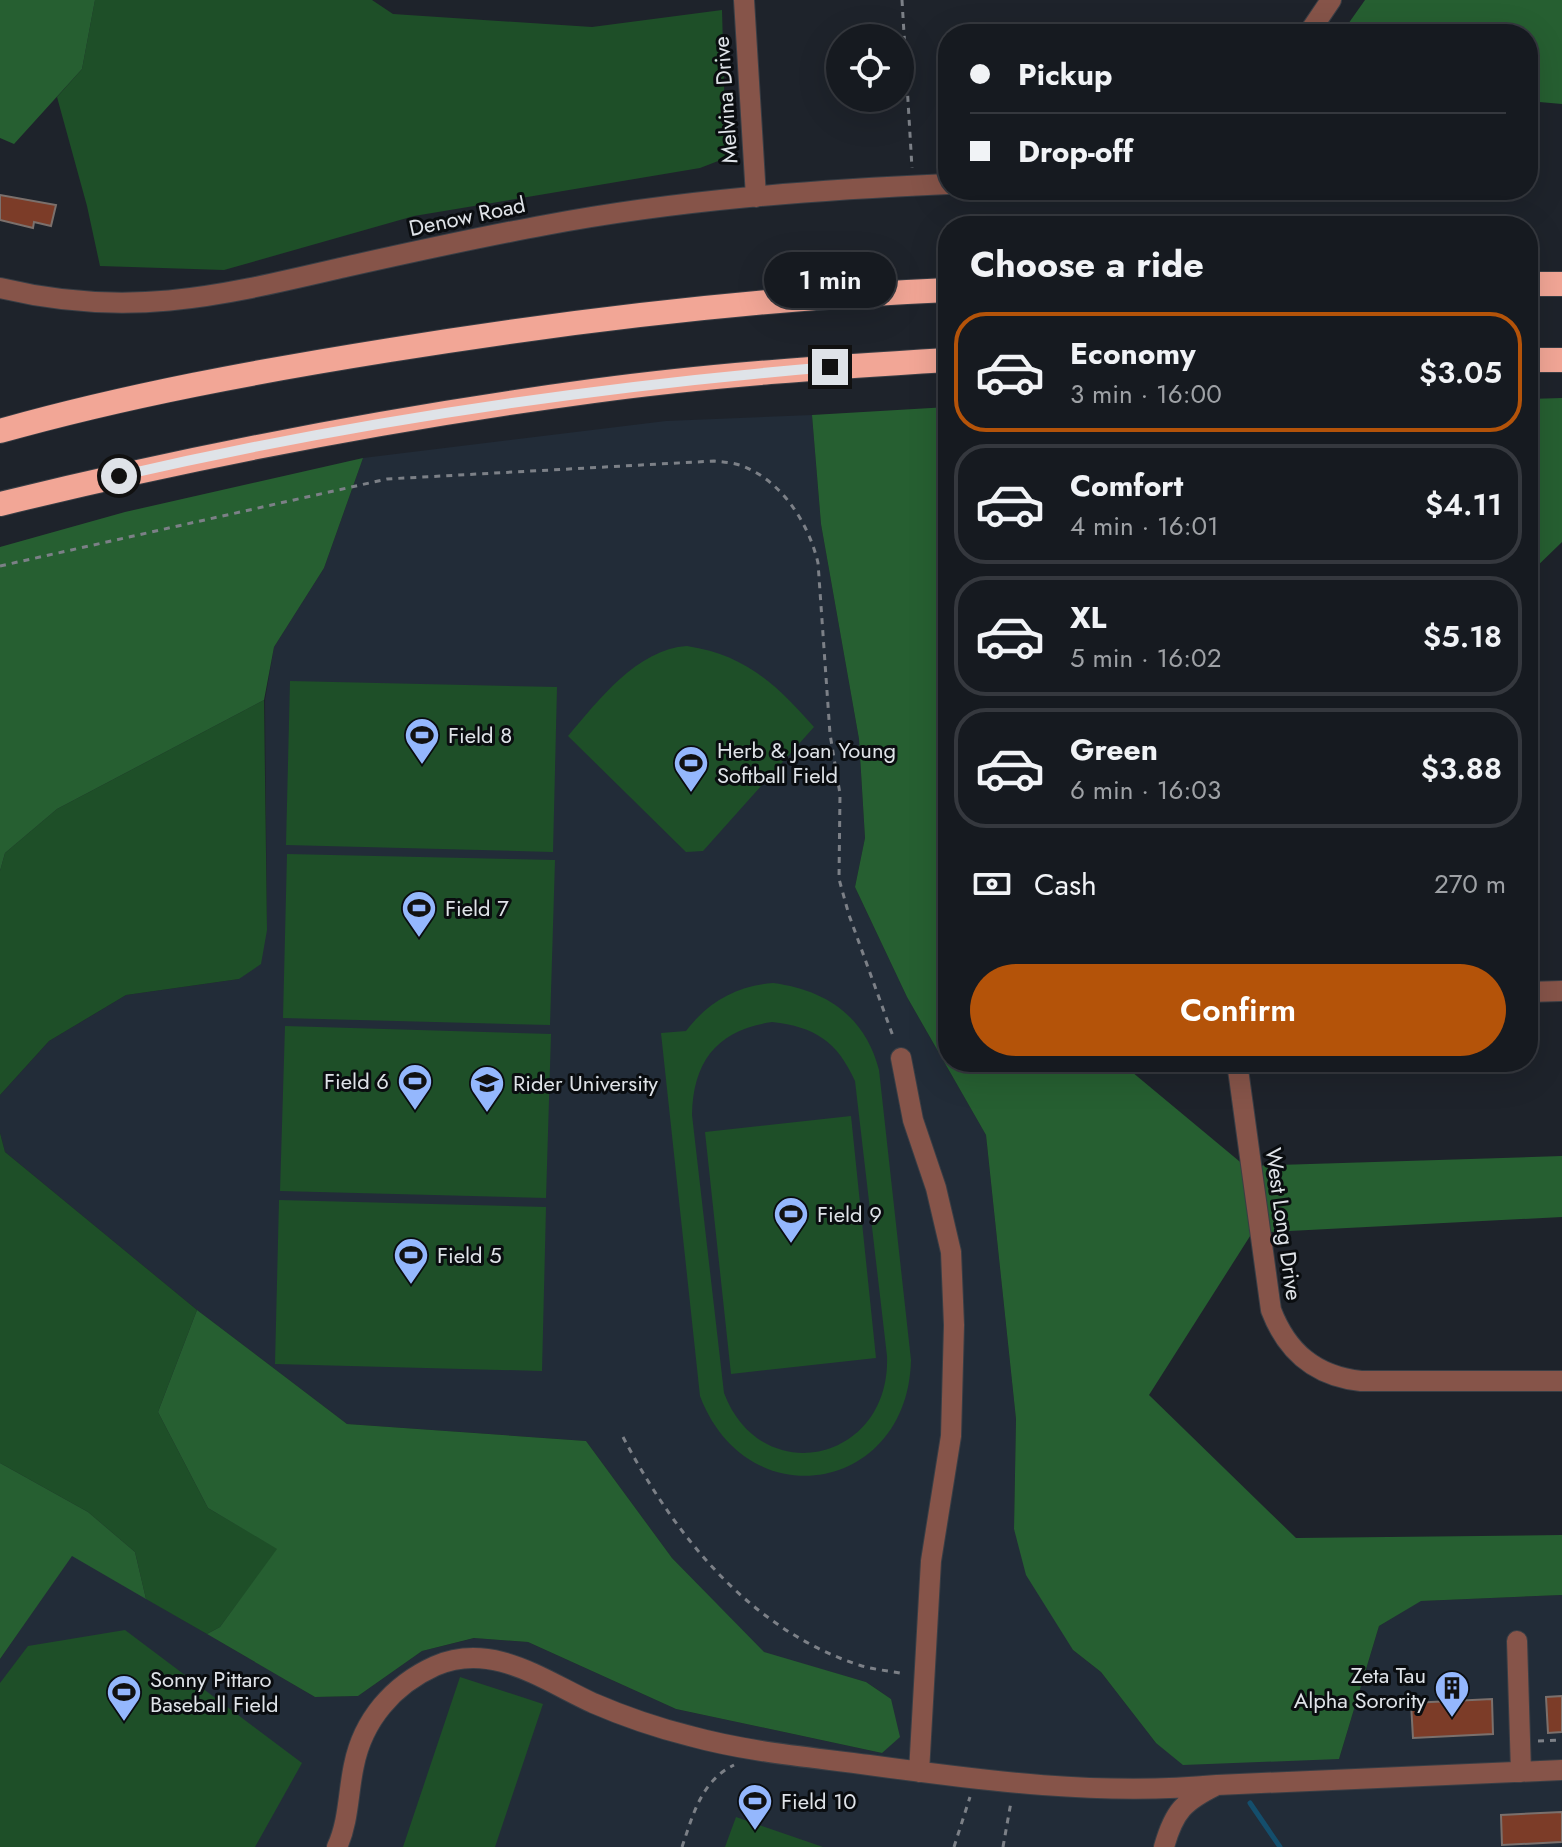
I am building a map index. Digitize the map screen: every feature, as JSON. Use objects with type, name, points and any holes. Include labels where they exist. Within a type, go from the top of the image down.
[{"type":"highway","points":[[1538,284],[1562,284]]},
{"type":"highway","points":[[0,431],[141,395],[472,337],[746,302],[938,291]]},
{"type":"highway","points":[[1538,360],[1562,360]]},
{"type":"highway","points":[[0,504],[263,445],[456,411],[596,390],[752,373],[938,361]]},
{"type":"street","name":"Melvina Drive","points":[[744,0],[756,197]]},
{"type":"street","points":[[1315,24],[1331,0]]},
{"type":"street","name":"Denow Road","points":[[0,288],[72,302],[116,305],[204,298],[451,243],[664,206],[938,184]]},
{"type":"street","points":[[1538,992],[1562,991]]},
{"type":"street","points":[[901,1058],[913,1120],[936,1188],[951,1252],[954,1325],[951,1436],[931,1561],[919,1772]]},
{"type":"street","name":"West Long Drive","points":[[1238,1072],[1271,1310],[1290,1347],[1321,1371],[1341,1379],[1562,1381]]},
{"type":"street","points":[[1517,1641],[1521,1772]]},
{"type":"street","points":[[337,1847],[344,1832],[354,1763],[364,1732],[383,1701],[409,1680],[437,1665],[468,1659],[496,1659],[525,1668],[595,1703],[690,1736],[751,1750],[1015,1783],[1168,1790],[1217,1785],[1562,1770]]},
{"type":"street","points":[[1164,1847],[1170,1826],[1183,1804],[1217,1785]]},
{"type":"path","points":[[902,0],[913,185]]},
{"type":"path","points":[[0,566],[387,479],[714,461],[743,465],[771,481],[791,505],[813,541],[818,563],[830,734],[840,794],[839,879],[901,1058]]},
{"type":"path","points":[[623,1437],[636,1462],[695,1549],[747,1602],[784,1629],[863,1666],[924,1678]]},
{"type":"path","points":[[1520,1741],[1562,1740]]},
{"type":"path","points":[[682,1847],[697,1804],[707,1786],[718,1775],[741,1762]]},
{"type":"path","points":[[1003,1847],[1015,1783]]},
{"type":"path","points":[[954,1847],[972,1790]]},
{"type":"shaded area","name":"Rider University","points":[[812,415],[821,524],[859,739],[865,838],[855,887],[907,997],[938,1051],[938,1072],[950,1072],[986,1135],[1016,1419],[1014,1529],[1073,1650],[1101,1672],[1156,1743],[1339,1759],[1379,1626],[1420,1601],[1562,1595],[1562,1847],[0,1847],[0,1659],[72,1555],[315,1697],[358,1696],[422,1651],[475,1638],[528,1642],[676,1709],[882,1753],[891,1699],[866,1682],[764,1653],[672,1558],[586,1441],[347,1424],[197,1310],[5,1152],[0,1133],[0,1095],[49,1041],[126,995],[239,979],[267,930],[265,700],[274,647],[324,568],[363,458],[666,421]]},
{"type":"green space","points":[[0,0],[95,0],[82,69],[14,144],[0,138]]},
{"type":"green space","points":[[95,0],[372,0],[393,14],[592,27],[722,10],[726,158],[700,168],[414,216],[224,270],[100,266],[57,97],[82,69]]},
{"type":"green space","points":[[1365,0],[1562,0],[1562,104],[1538,102],[1538,24],[1348,24]]},
{"type":"green space","points":[[1562,398],[1562,542],[1538,565],[1538,399]]},
{"type":"green space","points":[[938,408],[938,1051],[907,997],[855,887],[865,838],[859,739],[821,524],[812,415]]},
{"type":"green space","points":[[363,458],[324,568],[274,647],[264,700],[57,809],[5,853],[0,871],[0,547],[125,512]]},
{"type":"green space","name":"Herb & Joan Young Softball Field","points":[[687,646],[727,657],[759,674],[814,727],[703,851],[686,852],[568,736],[606,693],[635,667],[669,649]]},
{"type":"green space","name":"Field 8","points":[[290,681],[557,687],[553,852],[286,845]]},
{"type":"green space","points":[[264,700],[267,930],[261,964],[239,979],[126,995],[49,1041],[0,1095],[0,871],[5,853],[57,809]]},
{"type":"green space","name":"Field 7","points":[[287,854],[555,860],[550,1025],[283,1018]]},
{"type":"green space","points":[[773,983],[810,992],[841,1009],[864,1035],[879,1070],[911,1360],[903,1405],[883,1439],[855,1463],[822,1474],[787,1474],[752,1461],[722,1436],[700,1396],[661,1033],[686,1031],[724,997]],"holes":[[[772,1022],[787,1024],[823,1038],[840,1056],[855,1081],[887,1356],[883,1392],[868,1420],[847,1440],[821,1451],[793,1452],[766,1443],[742,1424],[724,1393],[692,1115],[697,1078],[712,1051],[723,1040],[753,1026]]]},
{"type":"green space","name":"Field 6","points":[[285,1026],[551,1034],[546,1198],[280,1191]]},
{"type":"green space","points":[[950,1072],[1132,1072],[1245,1166],[1562,1156],[1562,1217],[1252,1233],[1149,1395],[1296,1538],[1562,1535],[1562,1595],[1421,1601],[1379,1626],[1339,1759],[1183,1765],[1156,1743],[1101,1672],[1073,1650],[1026,1575],[1014,1529],[1016,1419],[986,1135]]},
{"type":"green space","name":"Field 9","points":[[851,1116],[876,1358],[731,1374],[705,1132]]},
{"type":"green space","points":[[0,1133],[5,1152],[197,1310],[158,1412],[208,1508],[278,1549],[220,1627],[207,1634],[146,1599],[135,1552],[88,1512],[0,1463]]},
{"type":"green space","name":"Field 5","points":[[279,1200],[546,1207],[542,1371],[275,1364]]},
{"type":"green space","points":[[197,1310],[347,1424],[586,1441],[672,1558],[764,1652],[866,1682],[891,1699],[900,1737],[882,1753],[676,1709],[528,1642],[474,1638],[422,1651],[358,1696],[315,1697],[207,1634],[220,1627],[277,1549],[208,1508],[158,1412]]},
{"type":"green space","points":[[0,1463],[88,1512],[135,1552],[146,1599],[72,1556],[0,1659]]},
{"type":"green space","name":"Sonny Pittaro Baseball Field","points":[[125,1630],[302,1763],[255,1847],[0,1847],[0,1683],[28,1646]]},
{"type":"green space","points":[[460,1677],[543,1704],[495,1847],[403,1847]]},
{"type":"green space","name":"Field 10","points":[[736,1817],[823,1847],[725,1847]]},
{"type":"building","points":[[0,195],[56,205],[51,226],[34,222],[33,228],[0,220]]},
{"type":"building","points":[[1562,1696],[1562,1732],[1548,1733],[1546,1697]]},
{"type":"building","name":"Zeta Tau Alpha Sorority","points":[[1492,1699],[1493,1734],[1413,1738],[1411,1703]]},
{"type":"building","points":[[1562,1812],[1562,1842],[1502,1845],[1501,1815]]},
{"type":"waterway","points":[[1250,1803],[1280,1847]]},
{"type":"place","name":"Field 8","points":[[422,766]]},
{"type":"place","name":"Herb & Joan Young Softball Field","points":[[691,794]]},
{"type":"place","name":"Field 7","points":[[419,939]]},
{"type":"place","name":"Field 6","points":[[415,1112]]},
{"type":"place","name":"Rider University","points":[[487,1114]]},
{"type":"place","name":"Field 9","points":[[791,1245]]},
{"type":"place","name":"Field 5","points":[[411,1286]]},
{"type":"place","name":"Zeta Tau Alpha Sorority","points":[[1452,1719]]},
{"type":"place","name":"Sonny Pittaro Baseball Field","points":[[124,1723]]},
{"type":"place","name":"Field 10","points":[[755,1832]]},
{"type":"route","points":[[119,476],[263,445],[456,411],[596,390],[830,367]]}]
